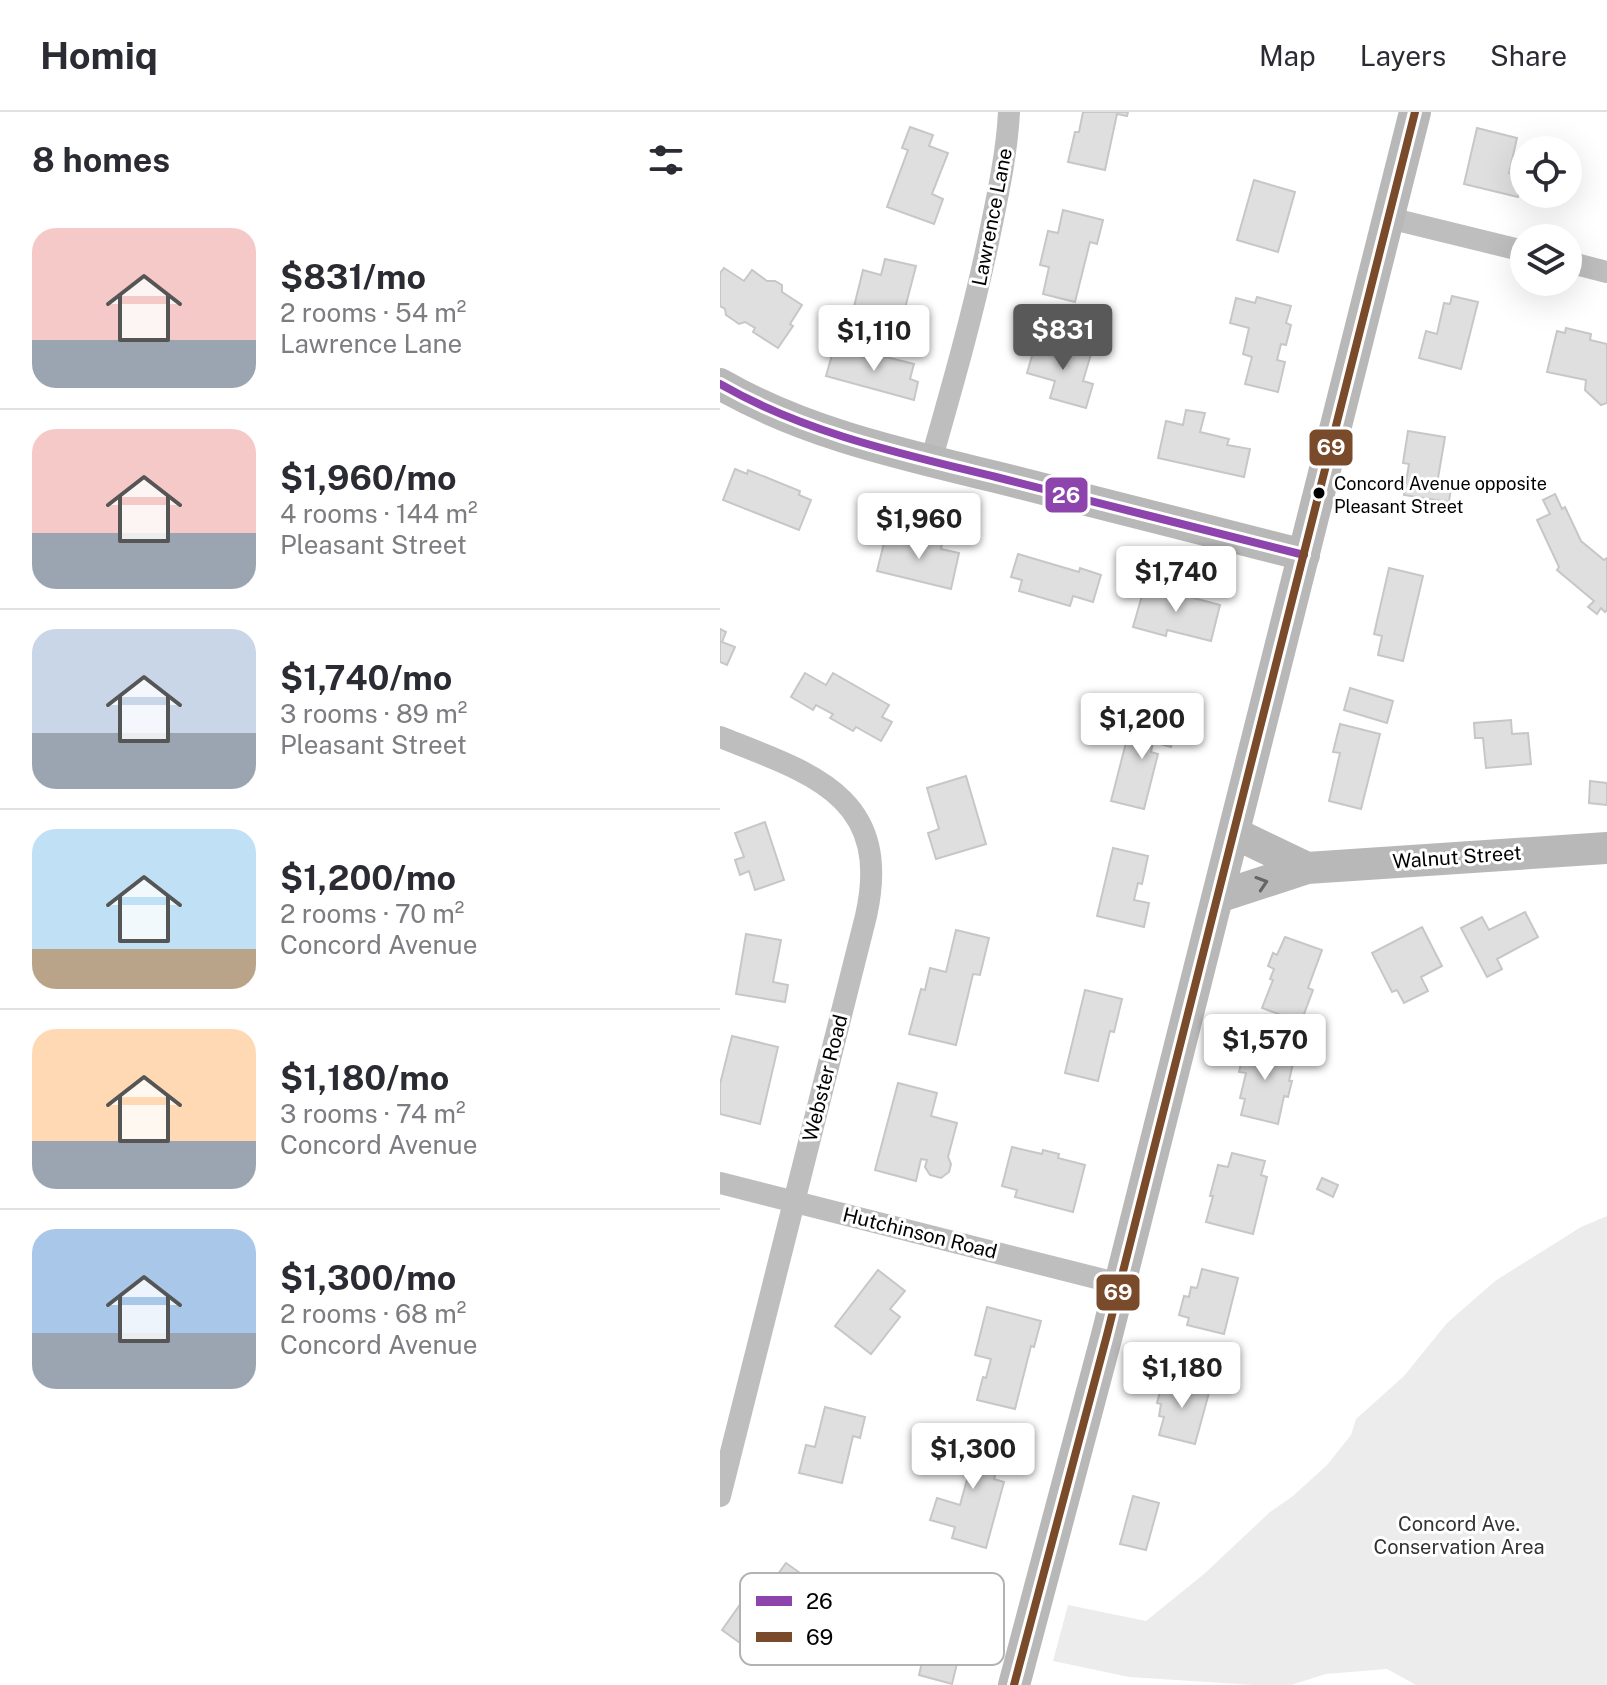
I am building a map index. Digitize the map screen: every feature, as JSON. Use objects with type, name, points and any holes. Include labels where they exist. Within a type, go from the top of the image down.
[{"type":"main road","points":[[1014,1685],[1120,1284],[1415,112]]},
{"type":"main road","points":[[720,384],[808,425],[844,437],[1304,555]]},
{"type":"main road","name":"Walnut Street","points":[[1234,833],[1307,868]]},
{"type":"main road","name":"Walnut Street","points":[[1218,897],[1307,868],[1607,848]]},
{"type":"street","name":"Lawrence Lane","points":[[931,461],[981,276],[1004,162],[1009,112]]},
{"type":"street","points":[[1389,218],[1510,248]]},
{"type":"street","points":[[1582,266],[1607,272]]},
{"type":"street","name":"Webster Road","points":[[720,737],[797,768],[829,788],[845,802],[857,819],[867,839],[872,867],[870,900],[720,1496]]},
{"type":"street","name":"Hutchinson Road","points":[[720,1183],[1120,1284]]},
{"type":"green space","name":"Concord Ave. Conservation Area","points":[[1607,1216],[1607,1685],[1416,1685],[1387,1669],[1326,1674],[1291,1685],[1254,1685],[1129,1677],[1053,1661],[1068,1605],[1146,1621],[1327,1465],[1351,1435],[1356,1419],[1404,1376],[1447,1323],[1495,1281],[1581,1227]]},
{"type":"building","points":[[1083,112],[1128,112],[1127,116],[1117,114],[1105,170],[1068,162]]},
{"type":"building","points":[[910,127],[933,135],[929,146],[948,153],[932,194],[943,199],[934,224],[887,207],[908,150],[902,148]]},
{"type":"building","points":[[1477,128],[1510,136],[1510,195],[1464,184]]},
{"type":"building","points":[[1254,180],[1295,192],[1278,252],[1237,240]]},
{"type":"building","points":[[1063,210],[1103,220],[1097,244],[1090,242],[1075,302],[1043,294],[1049,267],[1040,265],[1048,231],[1058,233]]},
{"type":"building","points":[[885,259],[916,266],[903,316],[897,314],[888,350],[846,339],[863,270],[881,275]]},
{"type":"building","points":[[724,268],[744,281],[752,270],[767,281],[782,285],[782,292],[802,305],[778,348],[753,332],[755,328],[745,322],[739,324],[726,315],[725,309],[720,306],[720,273]]},
{"type":"building","points":[[1452,296],[1478,302],[1461,369],[1419,358],[1426,331],[1437,334],[1444,303],[1450,304]]},
{"type":"building","points":[[1257,297],[1291,306],[1286,323],[1291,325],[1286,345],[1281,344],[1277,360],[1285,362],[1278,392],[1245,384],[1252,357],[1243,354],[1249,328],[1230,323],[1236,298],[1255,303]]},
{"type":"building","points":[[1566,328],[1591,334],[1590,340],[1607,344],[1607,403],[1601,405],[1585,390],[1586,380],[1547,372],[1557,331],[1565,333]]},
{"type":"building","points":[[1037,339],[1091,354],[1083,381],[1093,384],[1086,408],[1050,398],[1055,381],[1027,373]]},
{"type":"building","points":[[834,348],[865,357],[866,352],[914,364],[910,379],[918,382],[914,400],[826,376]]},
{"type":"building","points":[[1186,410],[1205,413],[1200,432],[1229,439],[1227,445],[1250,449],[1244,477],[1158,458],[1166,421],[1183,425]]},
{"type":"building","points":[[1408,431],[1445,437],[1437,484],[1451,487],[1449,502],[1404,495],[1409,464],[1403,463]]},
{"type":"building","points":[[735,469],[747,474],[748,470],[800,491],[799,495],[811,500],[799,530],[723,500]]},
{"type":"building","points":[[1555,494],[1562,509],[1565,507],[1581,541],[1604,560],[1607,558],[1605,612],[1601,608],[1597,614],[1588,607],[1594,601],[1557,570],[1559,567],[1537,520],[1550,514],[1543,500]]},
{"type":"building","points":[[886,535],[920,544],[922,535],[943,540],[941,549],[959,553],[951,589],[877,571]]},
{"type":"building","points":[[1018,554],[1079,572],[1080,568],[1101,575],[1093,602],[1073,596],[1070,606],[1019,591],[1022,580],[1011,577]]},
{"type":"building","points":[[1389,568],[1423,576],[1403,661],[1378,655],[1382,636],[1374,634]]},
{"type":"building","points":[[1145,585],[1220,605],[1211,641],[1167,630],[1166,636],[1133,627]]},
{"type":"building","points":[[720,629],[726,632],[722,642],[735,647],[727,665],[720,662]]},
{"type":"building","points":[[805,673],[826,685],[833,673],[889,705],[882,717],[892,722],[881,741],[856,727],[853,731],[830,718],[833,714],[816,705],[813,710],[791,697]]},
{"type":"building","points":[[1350,688],[1393,701],[1387,723],[1344,710]]},
{"type":"building","points":[[1152,713],[1177,719],[1171,747],[1153,742],[1151,752],[1158,754],[1144,809],[1111,801],[1130,727],[1147,731]]},
{"type":"building","points":[[1511,720],[1512,734],[1528,733],[1531,764],[1486,768],[1483,738],[1475,738],[1474,723]]},
{"type":"building","points":[[1340,724],[1380,734],[1361,809],[1329,801],[1340,753],[1333,752]]},
{"type":"building","points":[[966,776],[986,844],[936,859],[928,833],[939,829],[927,788]]},
{"type":"building","points":[[1590,781],[1607,783],[1607,805],[1589,803]]},
{"type":"building","points":[[765,822],[784,880],[755,890],[749,871],[740,875],[735,860],[744,857],[735,833]]},
{"type":"building","points":[[1113,848],[1148,856],[1142,884],[1138,883],[1134,900],[1149,903],[1144,927],[1097,916]]},
{"type":"building","points":[[1525,912],[1538,937],[1497,959],[1502,969],[1487,977],[1461,928],[1482,917],[1489,930]]},
{"type":"building","points":[[1422,927],[1442,966],[1421,977],[1428,991],[1404,1003],[1397,990],[1392,992],[1372,953]]},
{"type":"building","points":[[956,930],[989,938],[980,975],[973,974],[956,1045],[909,1034],[930,968],[946,972]]},
{"type":"building","points":[[746,934],[781,940],[773,982],[788,985],[785,1002],[736,994]]},
{"type":"building","points":[[1285,937],[1322,950],[1308,988],[1313,990],[1301,1022],[1262,1008],[1273,980],[1270,979],[1274,969],[1268,966]]},
{"type":"building","points":[[1085,990],[1122,999],[1114,1032],[1110,1031],[1098,1081],[1065,1073]]},
{"type":"building","points":[[732,1036],[778,1047],[760,1124],[720,1114],[720,1084]]},
{"type":"building","points":[[1246,1042],[1275,1049],[1274,1054],[1294,1059],[1289,1081],[1292,1081],[1288,1097],[1284,1096],[1278,1124],[1241,1115],[1245,1099],[1240,1098],[1246,1073],[1239,1072]]},
{"type":"building","points":[[898,1083],[937,1093],[931,1116],[957,1123],[948,1157],[951,1164],[949,1172],[941,1178],[930,1175],[925,1167],[927,1160],[921,1159],[916,1181],[875,1170]]},
{"type":"building","points":[[1012,1147],[1042,1154],[1043,1150],[1059,1154],[1058,1158],[1085,1165],[1073,1212],[1015,1197],[1017,1190],[1002,1186]]},
{"type":"building","points":[[1232,1153],[1265,1161],[1261,1175],[1267,1177],[1253,1234],[1206,1222],[1218,1165],[1228,1167]]},
{"type":"building","points":[[1322,1178],[1338,1185],[1333,1197],[1317,1189]]},
{"type":"building","points":[[1202,1269],[1238,1278],[1224,1334],[1187,1325],[1189,1318],[1179,1315],[1184,1296],[1189,1297],[1191,1287],[1197,1288]]},
{"type":"building","points":[[878,1270],[905,1291],[890,1309],[900,1317],[871,1354],[835,1326]]},
{"type":"building","points":[[987,1307],[1041,1321],[1034,1347],[1031,1346],[1015,1409],[977,1400],[991,1359],[975,1355]]},
{"type":"building","points":[[1164,1377],[1210,1389],[1195,1444],[1159,1435],[1164,1417],[1159,1416],[1161,1404],[1157,1403]]},
{"type":"building","points":[[825,1407],[865,1417],[860,1438],[853,1436],[842,1483],[799,1473],[806,1445],[815,1447]]},
{"type":"building","points":[[955,1432],[1004,1447],[994,1479],[1004,1482],[986,1548],[952,1538],[955,1527],[930,1520],[937,1498],[960,1505],[968,1476],[955,1471],[954,1459],[949,1457]]},
{"type":"building","points":[[1133,1496],[1159,1503],[1146,1550],[1120,1544]]},
{"type":"building","points":[[786,1563],[800,1573],[779,1573]]},
{"type":"building","points":[[740,1607],[740,1643],[722,1630]]},
{"type":"building","points":[[921,1665],[957,1665],[952,1684],[919,1675]]},
{"type":"transit line","name":"69","points":[[1014,1685],[1107,1335],[1415,112]]},
{"type":"transit line","name":"26","points":[[720,384],[786,416],[855,440],[1304,555]]},
{"type":"place","name":"Concord Avenue opposite Pleasant Street","points":[[1319,493]]}]
